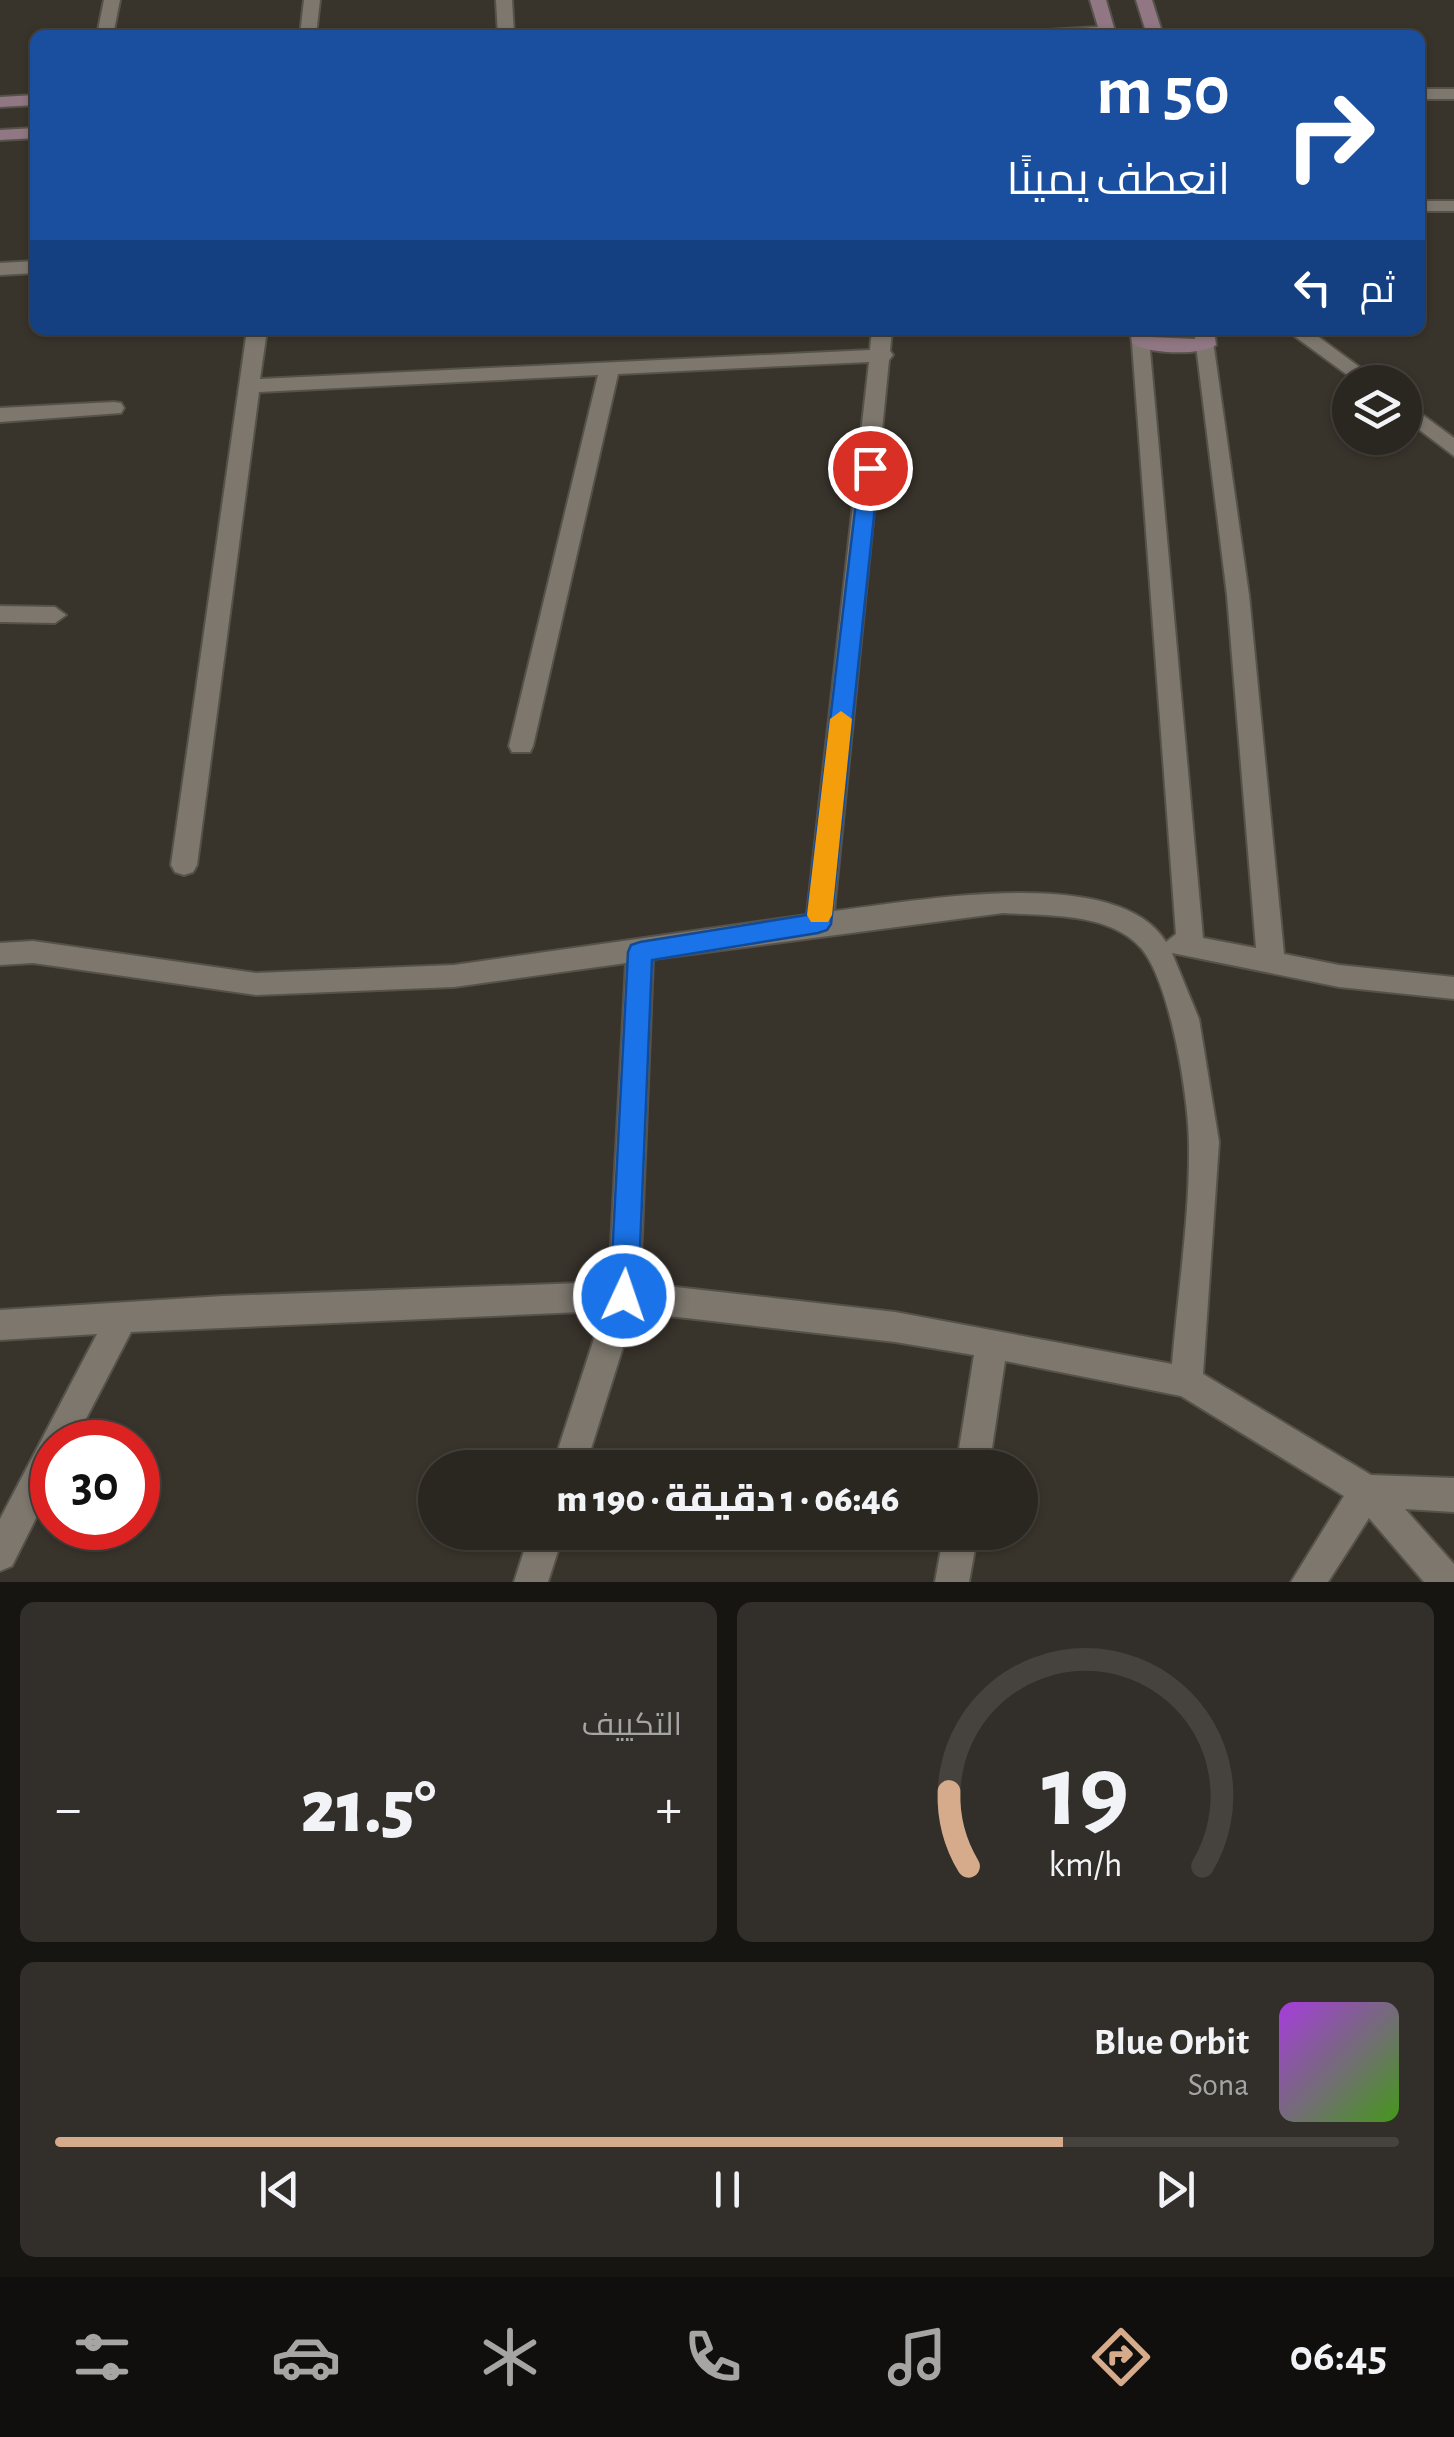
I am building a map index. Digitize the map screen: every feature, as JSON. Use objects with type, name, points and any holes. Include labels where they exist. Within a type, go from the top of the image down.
[{"type":"main road","points":[[1098,0],[1106,30]]},
{"type":"main road","points":[[1144,0],[1154,30]]},
{"type":"main road","points":[[0,102],[30,100]]},
{"type":"main road","points":[[0,135],[30,133]]},
{"type":"main road","points":[[1141,336],[1205,337]]},
{"type":"street","points":[[106,30],[112,0]]},
{"type":"street","points":[[309,30],[312,0]]},
{"type":"street","points":[[504,0],[506,30]]},
{"type":"street","points":[[1425,94],[1454,94]]},
{"type":"street","points":[[1425,206],[1454,206]]},
{"type":"street","points":[[0,269],[30,267]]},
{"type":"street","points":[[184,866],[256,335]]},
{"type":"street","points":[[1303,335],[1346,365]]},
{"type":"street","points":[[1141,336],[1190,946]]},
{"type":"street","points":[[1205,337],[1238,595],[1271,962]]},
{"type":"street","points":[[250,386],[609,370],[882,342],[818,924]]},
{"type":"street","points":[[521,746],[609,370]]},
{"type":"street","points":[[0,415],[114,408]]},
{"type":"street","points":[[1422,422],[1454,448]]},
{"type":"street","points":[[0,614],[55,615]]},
{"type":"street","points":[[0,954],[34,952],[256,984],[454,976],[1003,902],[1076,907],[1116,918],[1148,938],[1339,976],[1454,988]]},
{"type":"street","points":[[1148,938],[1169,971],[1185,1019],[1204,1142],[1188,1382]]},
{"type":"street","points":[[574,1450],[624,1296],[640,952]]},
{"type":"street","points":[[0,1325],[624,1296],[895,1327],[992,1343],[1188,1382],[1367,1491],[1447,1582]]},
{"type":"street","points":[[69,1420],[122,1317]]},
{"type":"street","points":[[975,1450],[992,1343]]},
{"type":"street","points":[[1367,1491],[1454,1495]]},
{"type":"street","points":[[1308,1582],[1367,1491]]},
{"type":"street","points":[[0,1554],[30,1495]]},
{"type":"street","points":[[531,1582],[541,1550]]},
{"type":"street","points":[[952,1582],[958,1550]]},
{"type":"slow traffic","points":[[819,915],[841,719]]},
{"type":"route","points":[[624,1296],[640,952],[818,924],[870,468]]}]
